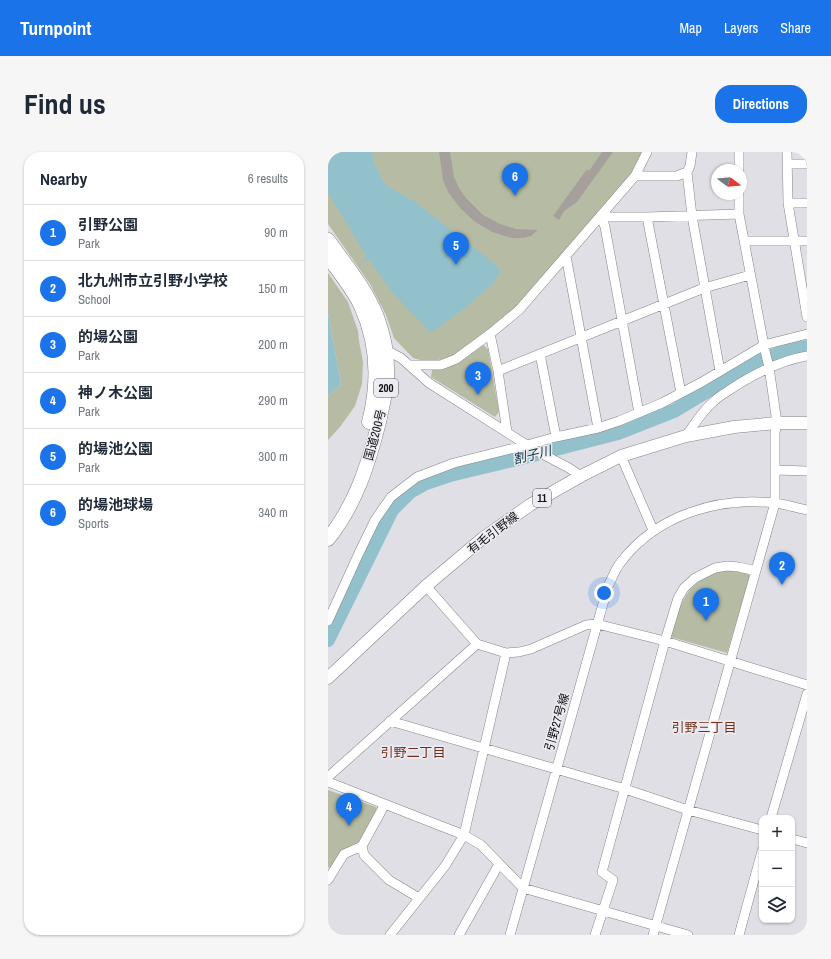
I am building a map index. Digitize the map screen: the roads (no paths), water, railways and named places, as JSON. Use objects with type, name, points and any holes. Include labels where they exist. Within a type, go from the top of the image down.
[{"type":"highway","name":"国道200号","points":[[328,240],[360,285],[381,328],[374,398],[360,457],[350,486],[328,523]]},
{"type":"highway","name":"国道200号","points":[[328,258],[344,279],[360,306],[380,350],[387,376],[386,394],[365,474],[352,501],[328,539]]},
{"type":"main road","name":"有毛引野線","points":[[328,678],[426,586],[483,538],[530,505],[581,476],[621,456],[686,436],[734,427],[777,423],[807,423]]},
{"type":"street","points":[[409,366],[441,365],[456,358],[490,334],[519,310],[636,176],[646,152]]},
{"type":"street","points":[[692,152],[690,166],[687,172],[692,216],[720,371]]},
{"type":"street","points":[[739,152],[739,164]]},
{"type":"street","points":[[787,152],[788,203],[807,316]]},
{"type":"street","points":[[787,164],[807,164]]},
{"type":"street","points":[[636,176],[677,176],[687,172]]},
{"type":"street","points":[[654,930],[775,503],[775,432],[777,423],[769,367],[764,348],[739,214],[739,200]]},
{"type":"street","points":[[788,203],[807,203]]},
{"type":"street","points":[[601,215],[610,217],[647,218],[739,214]]},
{"type":"street","points":[[601,215],[605,227],[639,413]]},
{"type":"street","points":[[647,218],[681,394]]},
{"type":"street","points":[[745,241],[807,241]]},
{"type":"street","points":[[566,256],[598,428]]},
{"type":"street","points":[[498,371],[704,288],[750,275]]},
{"type":"street","points":[[490,334],[498,371],[507,432]]},
{"type":"street","points":[[328,621],[375,520],[391,497],[417,477],[446,465],[530,447],[556,437],[598,428],[639,413],[681,394],[720,371],[764,348],[807,334]]},
{"type":"street","points":[[380,350],[401,358],[429,383],[530,447],[581,476]]},
{"type":"street","points":[[540,354],[556,437]]},
{"type":"street","points":[[686,436],[713,402],[741,382],[769,367],[793,358],[807,356]]},
{"type":"street","points":[[621,456],[653,530]]},
{"type":"street","points":[[776,470],[807,471]]},
{"type":"street","name":"引野27号線","points":[[510,935],[608,586],[620,563],[638,543],[653,530],[702,508],[745,502],[775,503],[807,510]]},
{"type":"street","points":[[595,935],[613,880],[602,872],[664,641],[678,598],[684,588],[694,578],[715,568],[726,566],[756,571]]},
{"type":"street","points":[[426,586],[477,644],[506,653],[531,649],[586,625],[597,624],[664,641],[807,685]]},
{"type":"street","points":[[328,777],[477,644]]},
{"type":"street","points":[[390,935],[445,866],[464,835],[506,653]]},
{"type":"street","points":[[772,815],[807,694]]},
{"type":"street","points":[[390,721],[688,810],[759,829]]},
{"type":"street","points":[[328,782],[464,835],[481,845],[523,888],[602,910],[654,930],[688,935]]},
{"type":"street","points":[[329,875],[344,854],[362,846],[385,804]]},
{"type":"street","points":[[795,840],[807,843]]},
{"type":"street","points":[[362,846],[364,855],[389,880],[419,898]]},
{"type":"street","points":[[739,935],[759,862]]},
{"type":"street","points":[[459,935],[499,864]]},
{"type":"water","points":[[329,152],[372,152],[374,163],[384,183],[414,201],[496,265],[499,269],[499,274],[496,279],[469,305],[431,333],[391,291],[369,259],[363,262],[362,260],[367,257],[328,193]]},
{"type":"water","points":[[328,314],[341,384],[328,396]]},
{"type":"water","points":[[807,342],[807,352],[791,355],[774,361],[772,351]]},
{"type":"waterway","name":"割子川","points":[[328,640],[392,510],[410,492],[426,483],[450,475],[618,433],[674,411],[754,363],[790,349],[807,347]]},
{"type":"place","name":"的場池球場","points":[[515,196]]},
{"type":"place","name":"的場池公園","points":[[456,265]]},
{"type":"place","name":"的場公園","points":[[478,395]]},
{"type":"place","name":"北九州市立引野小学校","points":[[782,585]]},
{"type":"place","name":"引野公園","points":[[706,621]]},
{"type":"place","name":"神ノ木公園","points":[[349,826]]},
{"type":"district","name":"引野三丁目","points":[[704,727]]},
{"type":"district","name":"引野二丁目","points":[[413,752]]}]
